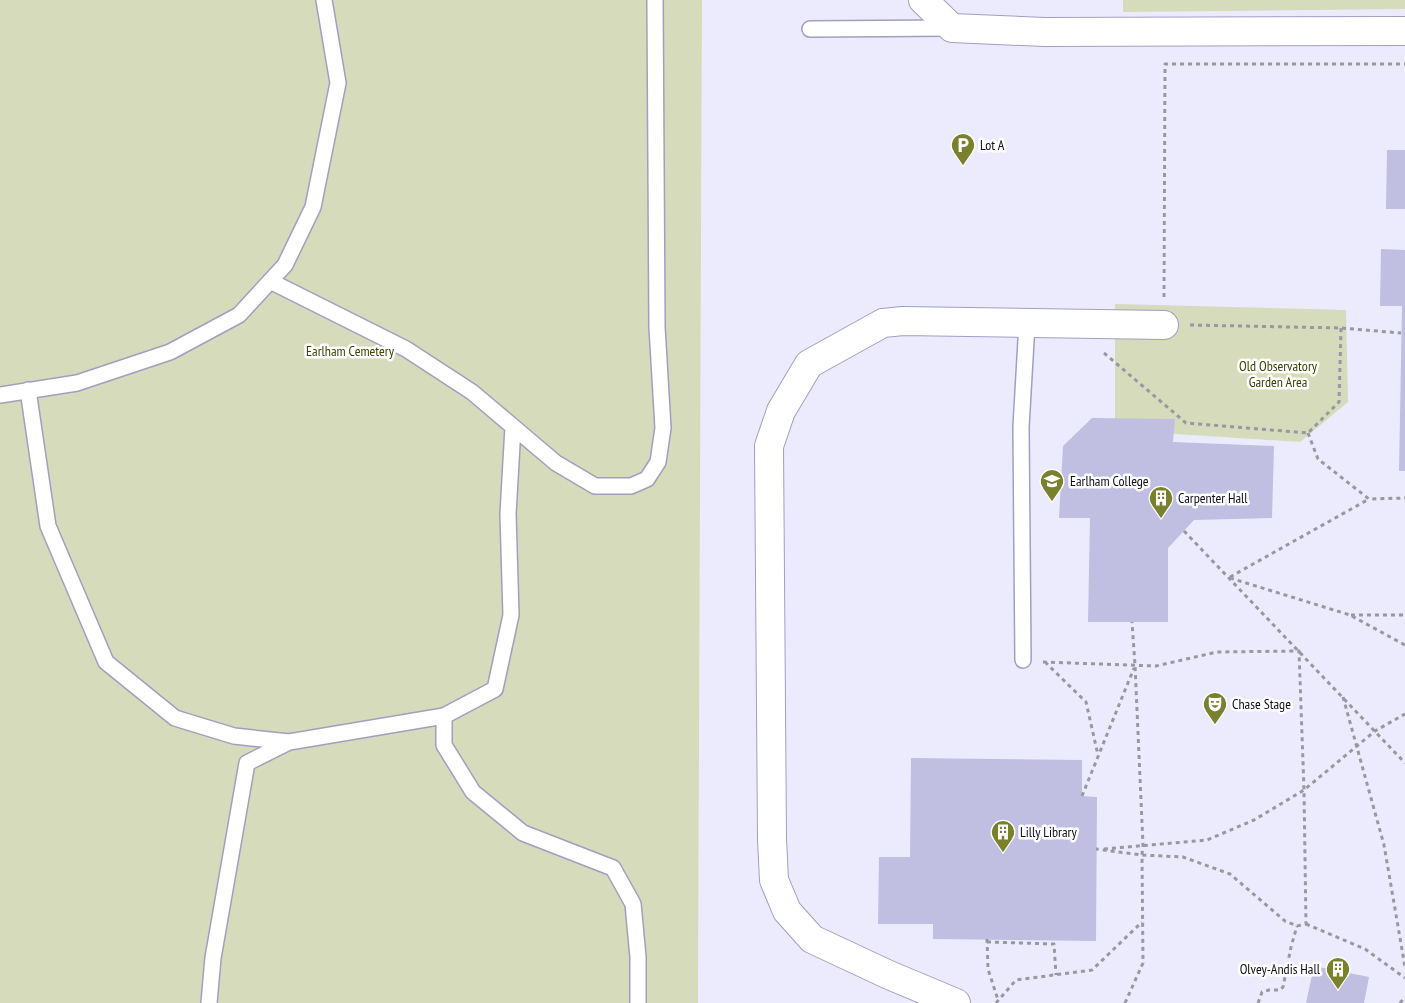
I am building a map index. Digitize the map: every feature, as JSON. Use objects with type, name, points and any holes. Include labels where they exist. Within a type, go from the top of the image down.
[{"type":"street","points":[[923,0],[952,28],[1044,32],[1405,31]]},
{"type":"street","points":[[956,1003],[889,976],[812,939],[788,911],[774,880],[772,839],[769,446],[781,411],[809,364],[884,323],[903,321],[1164,325]]},
{"type":"lane","points":[[0,395],[77,383],[170,352],[238,315],[285,265],[313,207],[338,83],[324,0]]},
{"type":"lane","points":[[270,281],[406,349],[472,392],[556,463],[595,486],[631,486],[647,479],[658,462],[663,428],[657,328],[655,0]]},
{"type":"lane","points":[[810,29],[952,28]]},
{"type":"lane","points":[[1023,660],[1021,427],[1027,323]]},
{"type":"lane","points":[[28,390],[48,526],[106,662],[175,718],[234,736],[289,742],[444,716],[495,689],[511,615],[508,514],[513,427]]},
{"type":"lane","points":[[444,716],[444,745],[474,792],[523,834],[613,868],[633,904],[638,957],[638,1003]]},
{"type":"lane","points":[[209,1003],[213,958],[247,763],[289,742]]},
{"type":"path","points":[[1401,332],[1341,328],[1164,325],[1164,64],[1405,64]]},
{"type":"path","points":[[1069,323],[1186,423],[1308,433],[1339,402],[1341,328]]},
{"type":"path","points":[[1308,433],[1318,459],[1369,499]]},
{"type":"path","points":[[1229,578],[1369,499],[1405,498]]},
{"type":"path","points":[[1184,531],[1405,763]]},
{"type":"path","points":[[1229,578],[1350,615],[1405,645]]},
{"type":"path","points":[[1350,615],[1405,615]]},
{"type":"path","points":[[1125,1003],[1143,963],[1143,845],[1136,665],[1132,622]]},
{"type":"path","points":[[1023,660],[1156,666],[1217,652],[1299,650]]},
{"type":"path","points":[[1299,650],[1306,924]]},
{"type":"path","points":[[1044,662],[1086,702],[1099,755]]},
{"type":"path","points":[[1082,796],[1136,665]]},
{"type":"path","points":[[1342,696],[1384,845],[1405,967]]},
{"type":"path","points":[[1405,714],[1375,732],[1304,790],[1254,820],[1207,840],[1096,849],[1142,855],[1183,857],[1230,874],[1285,921],[1297,926],[1306,924],[1365,949],[1405,978]]},
{"type":"path","points":[[997,1002],[1016,980],[1092,970],[1142,921]]},
{"type":"path","points":[[1258,1003],[1262,992],[1280,990],[1282,987],[1297,926]]},
{"type":"path","points":[[997,1002],[988,969],[987,941],[1054,944],[1056,975]]},
{"type":"path","points":[[1400,1003],[1405,997]]},
{"type":"shaded area","name":"Earlham College","points":[[702,0],[1405,0],[1405,1003],[698,1003]]},
{"type":"green space","name":"Earlham Cemetery","points":[[0,0],[702,0],[698,1003],[0,1003]]},
{"type":"green space","points":[[1123,0],[1405,0],[1405,9],[1123,12]]},
{"type":"green space","name":"Old Observatory Garden Area","points":[[1115,304],[1346,310],[1348,402],[1300,442],[1115,430]]},
{"type":"building","points":[[1387,150],[1405,150],[1405,209],[1386,209]]},
{"type":"building","points":[[1381,249],[1405,250],[1405,471],[1399,471],[1402,306],[1380,306]]},
{"type":"building","name":"Carpenter Hall","points":[[1092,418],[1175,419],[1173,442],[1274,446],[1272,518],[1194,520],[1168,548],[1168,622],[1088,622],[1090,518],[1059,518],[1063,446]]},
{"type":"building","name":"Lilly Library","points":[[911,758],[1082,760],[1082,796],[1097,797],[1096,941],[933,939],[933,924],[878,924],[879,857],[910,857]]},
{"type":"building","name":"Olvey-Andis Hall","points":[[1314,966],[1369,977],[1364,1003],[1306,1003]]},
{"type":"place","name":"Lot A","points":[[963,166]]},
{"type":"place","name":"Earlham College","points":[[1052,502]]},
{"type":"place","name":"Carpenter Hall","points":[[1161,519]]},
{"type":"place","name":"Chase Stage","points":[[1215,725]]},
{"type":"place","name":"Lilly Library","points":[[1003,853]]},
{"type":"place","name":"Olvey-Andis Hall","points":[[1338,990]]}]
